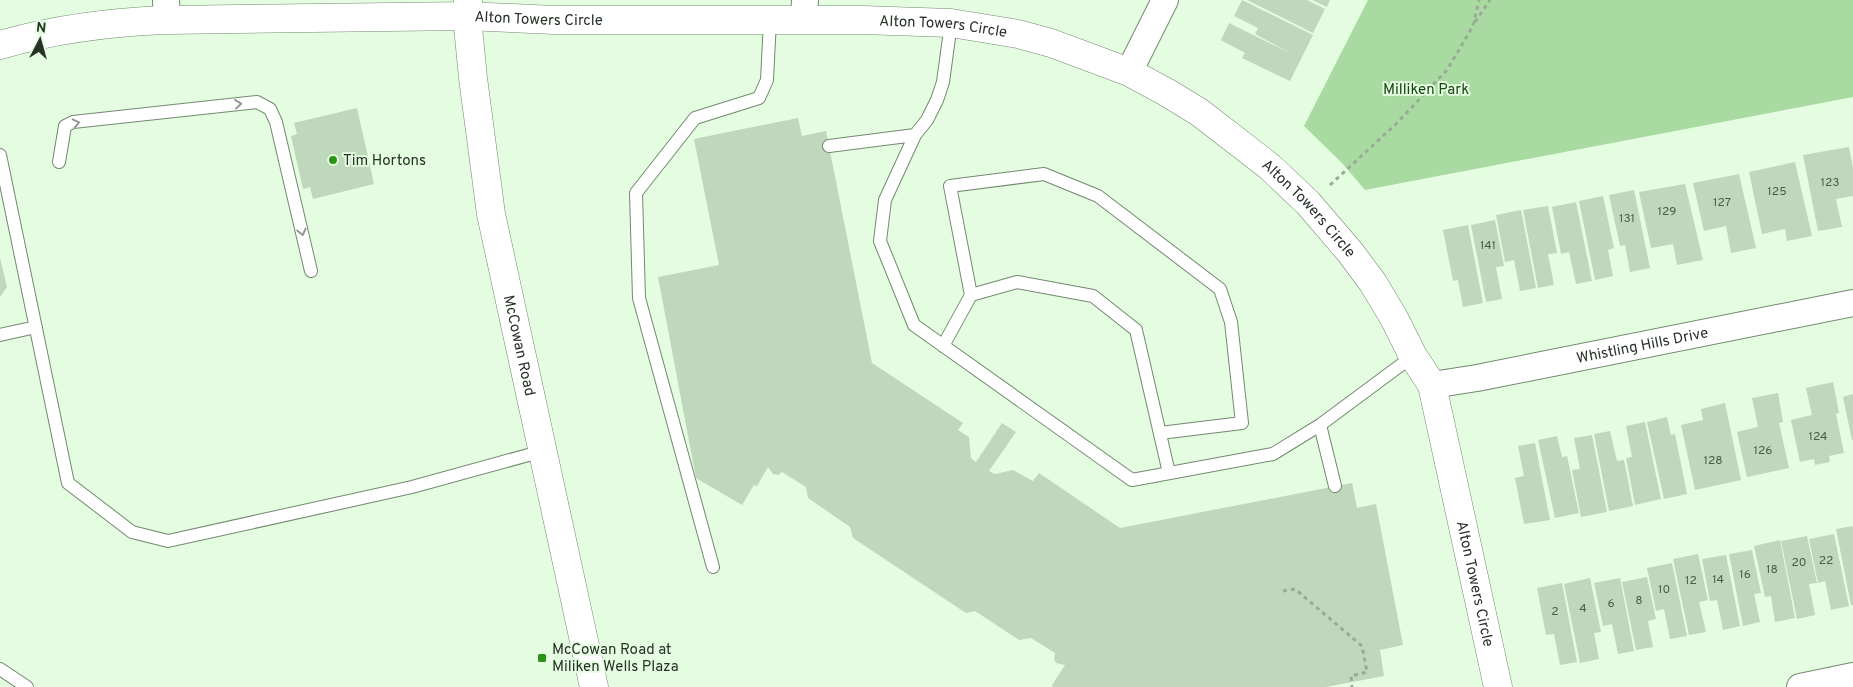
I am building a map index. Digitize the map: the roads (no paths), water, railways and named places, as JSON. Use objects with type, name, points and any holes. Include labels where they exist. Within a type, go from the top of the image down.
[{"type":"street","points":[[1128,72],[1165,0]]},
{"type":"street","name":"Alton Towers Circle","points":[[0,45],[30,36],[69,28],[123,22],[166,10],[468,8],[554,20],[770,20],[804,10],[951,23],[1018,34],[1051,43],[1128,72],[1199,112],[1270,167],[1308,204],[1350,252],[1373,283],[1394,318],[1412,356],[1432,385],[1498,687]]},
{"type":"street","name":"McCowan Road","points":[[468,8],[491,214],[594,687]]},
{"type":"street","name":"Whistling Hills Drive","points":[[1432,385],[1477,378],[1853,303]]},
{"type":"street","points":[[1800,687],[1853,676]]},
{"type":"lane","points":[[712,567],[639,298],[636,194],[695,118],[759,98],[767,80],[770,20]]},
{"type":"lane","points":[[951,23],[944,82],[927,120],[915,135],[885,200],[880,241],[914,325],[943,346],[1132,480],[1273,454],[1320,425],[1412,356]]},
{"type":"lane","points":[[59,162],[65,126],[73,122],[258,102],[270,109],[276,122],[311,271]]},
{"type":"lane","points":[[829,146],[915,135]]},
{"type":"lane","points":[[0,155],[68,483],[132,532],[168,541],[412,487],[543,451]]},
{"type":"lane","points":[[943,346],[971,295],[950,186],[1044,174],[1098,196],[1220,289],[1231,322],[1242,423],[1160,434]]},
{"type":"lane","points":[[971,295],[1016,282],[1093,296],[1136,330],[1169,473]]},
{"type":"lane","points":[[0,335],[36,327]]},
{"type":"lane","points":[[1320,425],[1335,486]]},
{"type":"lane","points":[[0,669],[27,687]]},
{"type":"place","name":"Tim Hortons","points":[[333,160]]},
{"type":"place","name":"McCowan Road at Miliken Wells Plaza","points":[[542,658]]},
{"type":"park label","name":"Milliken Park","points":[[1426,89]]}]
